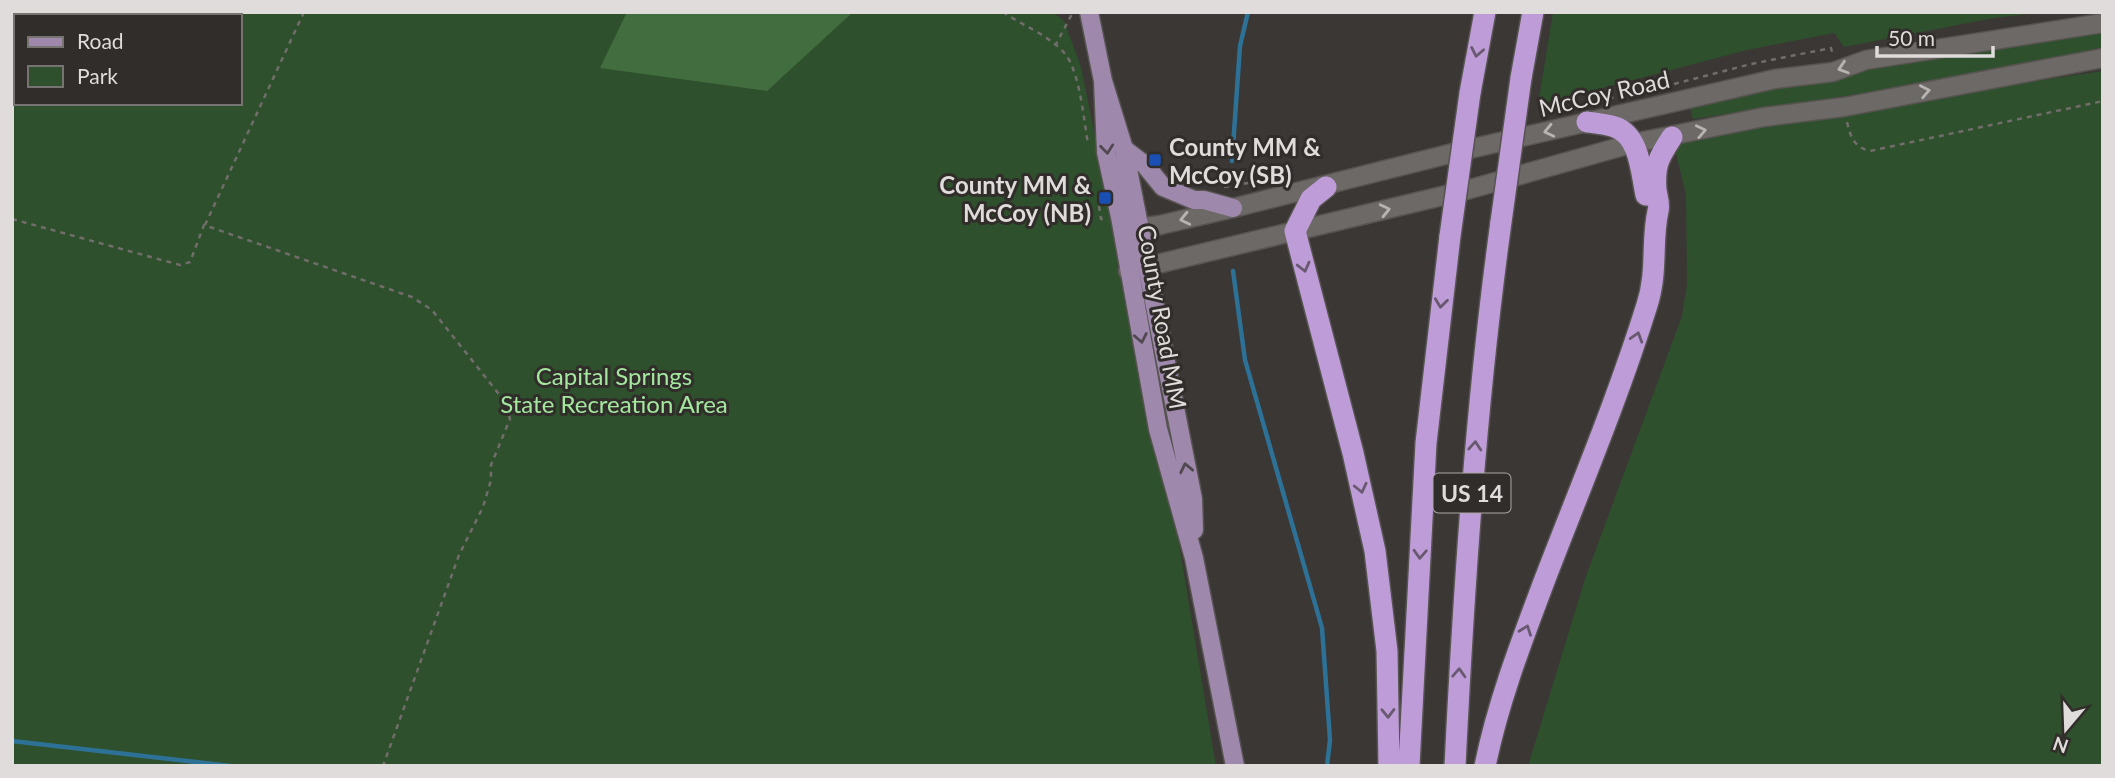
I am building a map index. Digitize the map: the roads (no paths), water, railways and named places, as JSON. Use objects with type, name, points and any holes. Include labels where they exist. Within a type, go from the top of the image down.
[{"type":"highway","name":"US 14","points":[[1409,766],[1426,443],[1469,93],[1485,12]]},
{"type":"highway","name":"US 14","points":[[1455,766],[1462,620],[1479,402],[1501,222],[1533,12]]},
{"type":"highway","points":[[1587,122],[1616,127],[1627,134],[1633,143],[1650,212],[1655,218]]},
{"type":"highway","points":[[1485,766],[1493,725],[1527,627],[1632,352],[1652,290],[1655,218],[1659,210],[1654,172],[1660,155],[1672,136]]},
{"type":"highway","points":[[1326,187],[1311,199],[1295,232],[1353,453],[1375,551],[1387,650],[1389,766]]},
{"type":"main road","name":"County Road MM","points":[[1089,12],[1103,81],[1124,149],[1193,499],[1194,558]]},
{"type":"main road","name":"County Road MM","points":[[1103,81],[1106,152],[1158,429],[1194,558],[1235,766]]},
{"type":"main road","points":[[1124,149],[1145,165],[1163,187],[1194,200],[1233,208]]},
{"type":"street","name":"McCoy Road","points":[[1121,231],[1141,229],[1250,202],[1326,187],[1587,122],[1775,79],[1833,72],[1866,60],[2103,23]]},
{"type":"street","points":[[1128,271],[1463,191],[1633,143],[1763,117],[1844,107],[2103,58]]},
{"type":"waterway","points":[[1232,161],[1240,46],[1248,12]]},
{"type":"waterway","points":[[1233,271],[1245,360],[1322,628],[1330,740],[1327,766]]},
{"type":"waterway","points":[[12,741],[231,766]]},
{"type":"place","name":"County MM & McCoy (SB)","points":[[1155,160]]},
{"type":"place","name":"County MM & McCoy (NB)","points":[[1105,198]]},
{"type":"park label","name":"Capital Springs State Recreation Area","points":[[614,389]]}]
